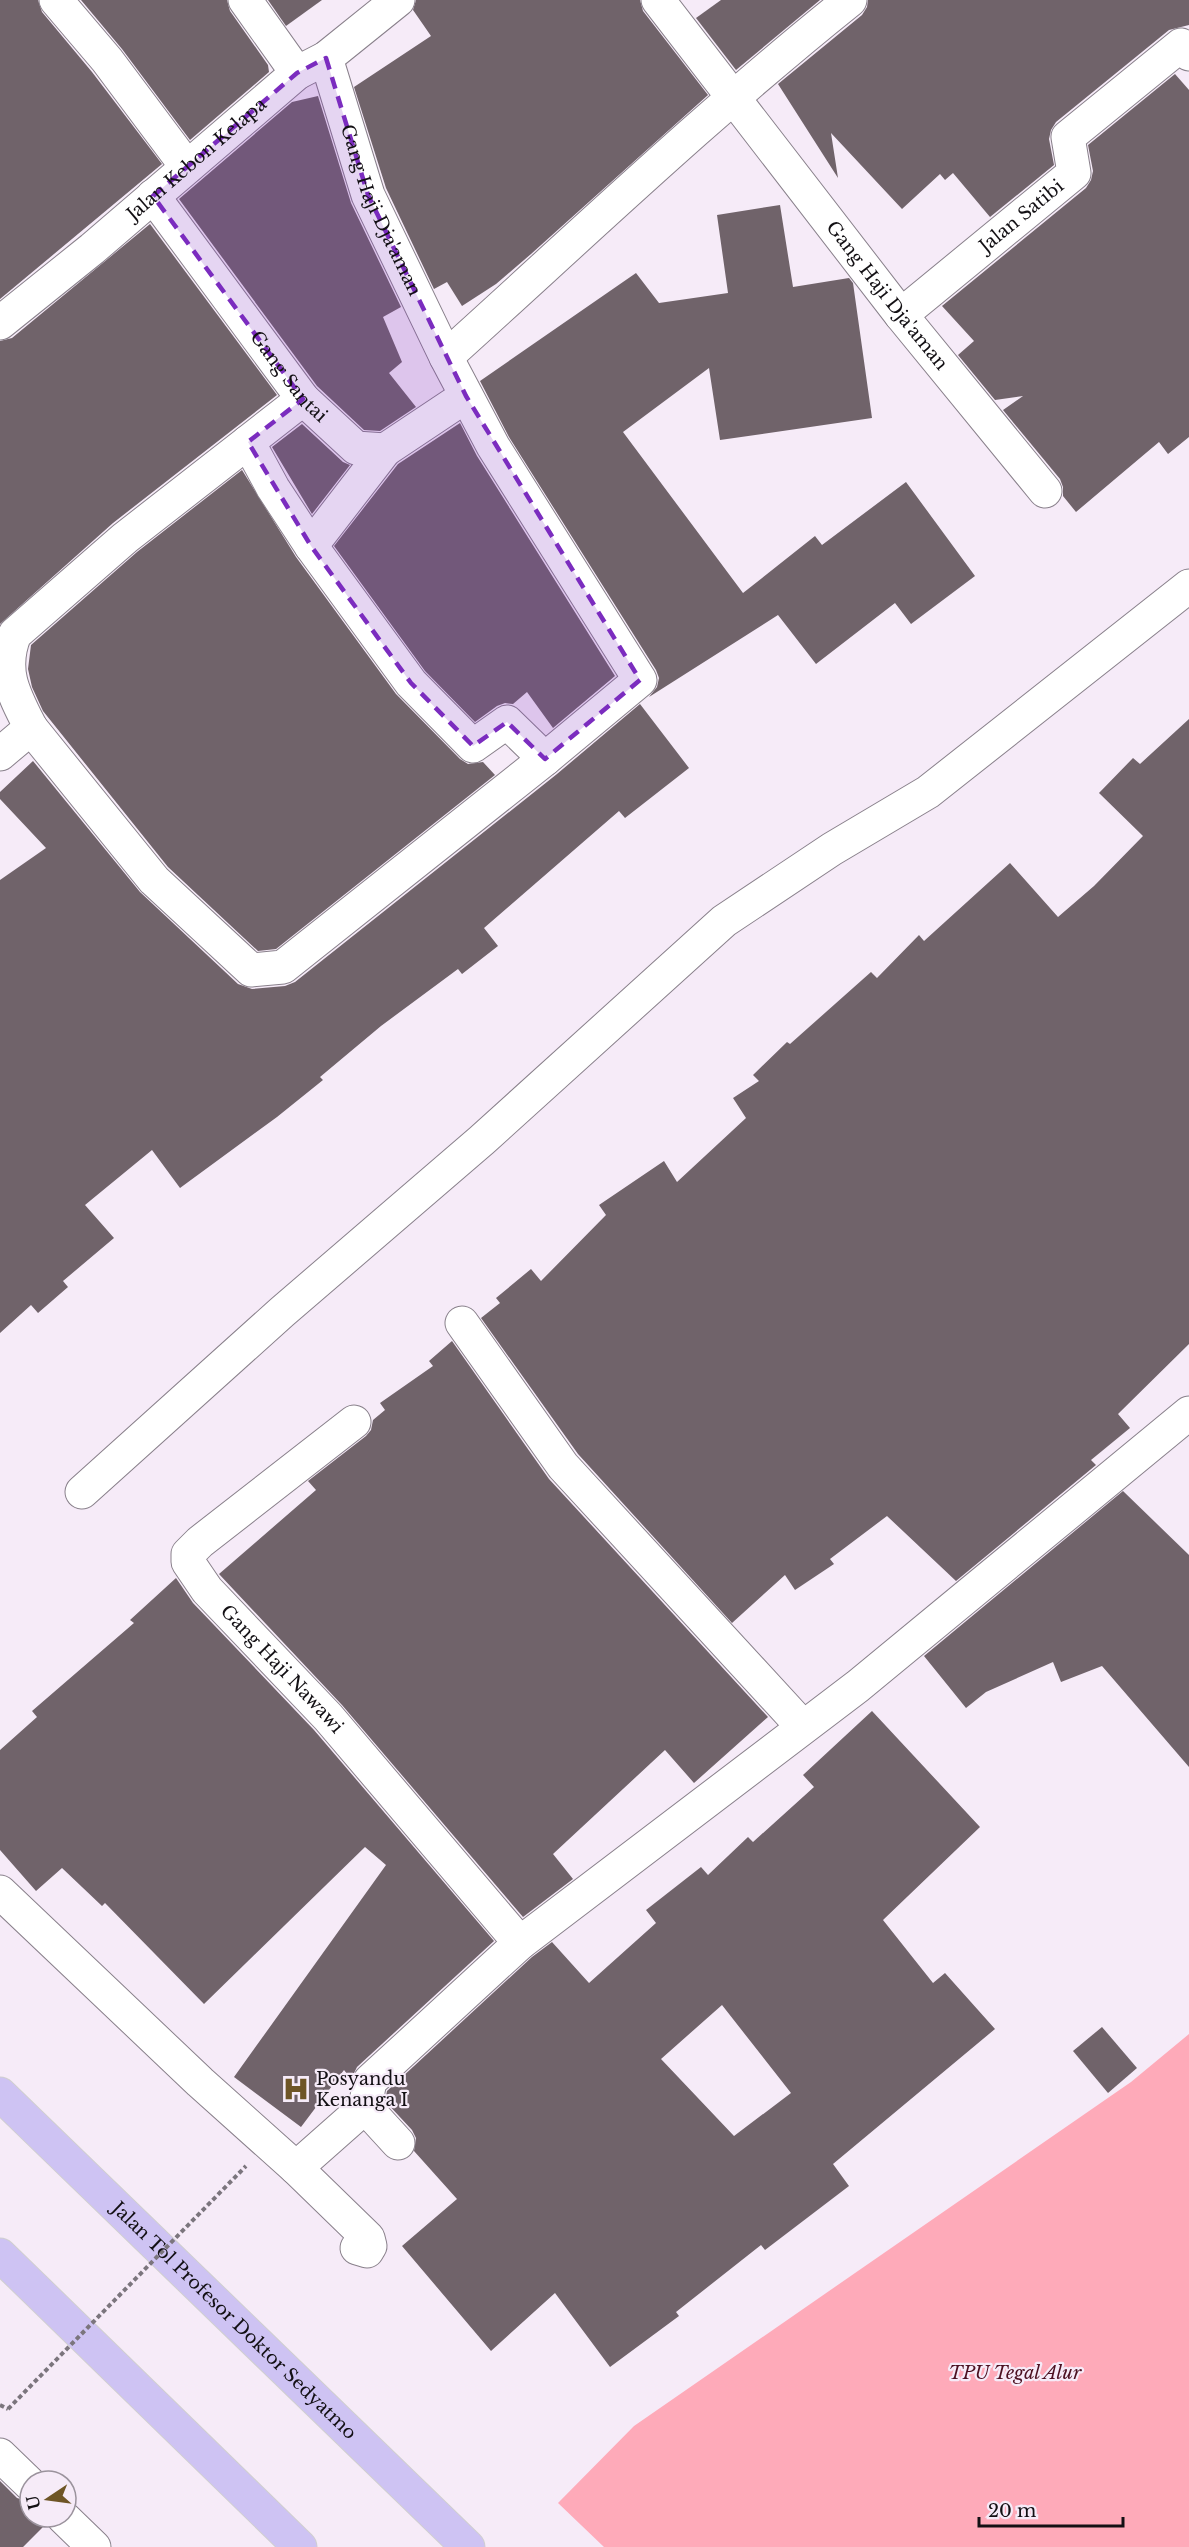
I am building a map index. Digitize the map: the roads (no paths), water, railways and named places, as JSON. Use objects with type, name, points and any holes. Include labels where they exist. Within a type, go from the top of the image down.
[{"type":"highway","name":"Jalan Tol Profesor Doktor Sedyatmo","points":[[0,2094],[468,2547]]},
{"type":"highway","points":[[0,2255],[300,2547]]},
{"type":"street","points":[[56,0],[107,60],[187,167]]},
{"type":"street","points":[[245,0],[297,73]]},
{"type":"street","name":"Jalan Kebon Kelapa","points":[[0,323],[297,73],[326,58],[398,0]]},
{"type":"street","name":"Gang Haji Dja'aman","points":[[658,0],[901,315],[1045,491]]},
{"type":"street","points":[[446,357],[734,97],[850,0]]},
{"type":"street","name":"Jalan Satibi","points":[[901,315],[1074,173],[1068,137],[1181,45],[1189,54]]},
{"type":"street","name":"Gang Haji Dja'aman","points":[[326,58],[369,195],[446,357],[493,446],[640,680],[545,759]]},
{"type":"street","name":"Gang Santai","points":[[153,196],[303,399],[356,448],[386,450]]},
{"type":"street","points":[[311,546],[386,450],[466,396]]},
{"type":"street","points":[[248,442],[273,488],[311,546],[411,683],[473,746],[507,722],[545,759],[283,967],[251,970],[154,880],[31,728],[15,703],[5,675],[3,654],[15,634],[125,538],[303,399]]},
{"type":"street","points":[[82,1492],[282,1312],[482,1140],[724,921],[832,849],[928,792],[1189,586]]},
{"type":"street","points":[[0,754],[31,728]]},
{"type":"street","points":[[462,1323],[563,1466],[803,1727]]},
{"type":"street","points":[[296,2168],[365,2107],[370,2081],[520,1943],[858,1686],[1189,1413]]},
{"type":"street","name":"Gang Haji Nawawi","points":[[354,1422],[200,1542],[188,1554],[188,1562],[207,1590],[328,1718],[520,1943]]},
{"type":"street","points":[[0,1892],[368,2238],[370,2246],[367,2251],[357,2248]]},
{"type":"street","points":[[365,2107],[398,2143]]},
{"type":"street","points":[[0,2455],[18,2472]]},
{"type":"street","points":[[75,2529],[94,2547]]},
{"type":"place","name":"Posyandu Kenanga I","points":[[296,2089]]},
{"type":"park label","name":"TPU Tegal Alur","points":[[1015,2373]]}]
